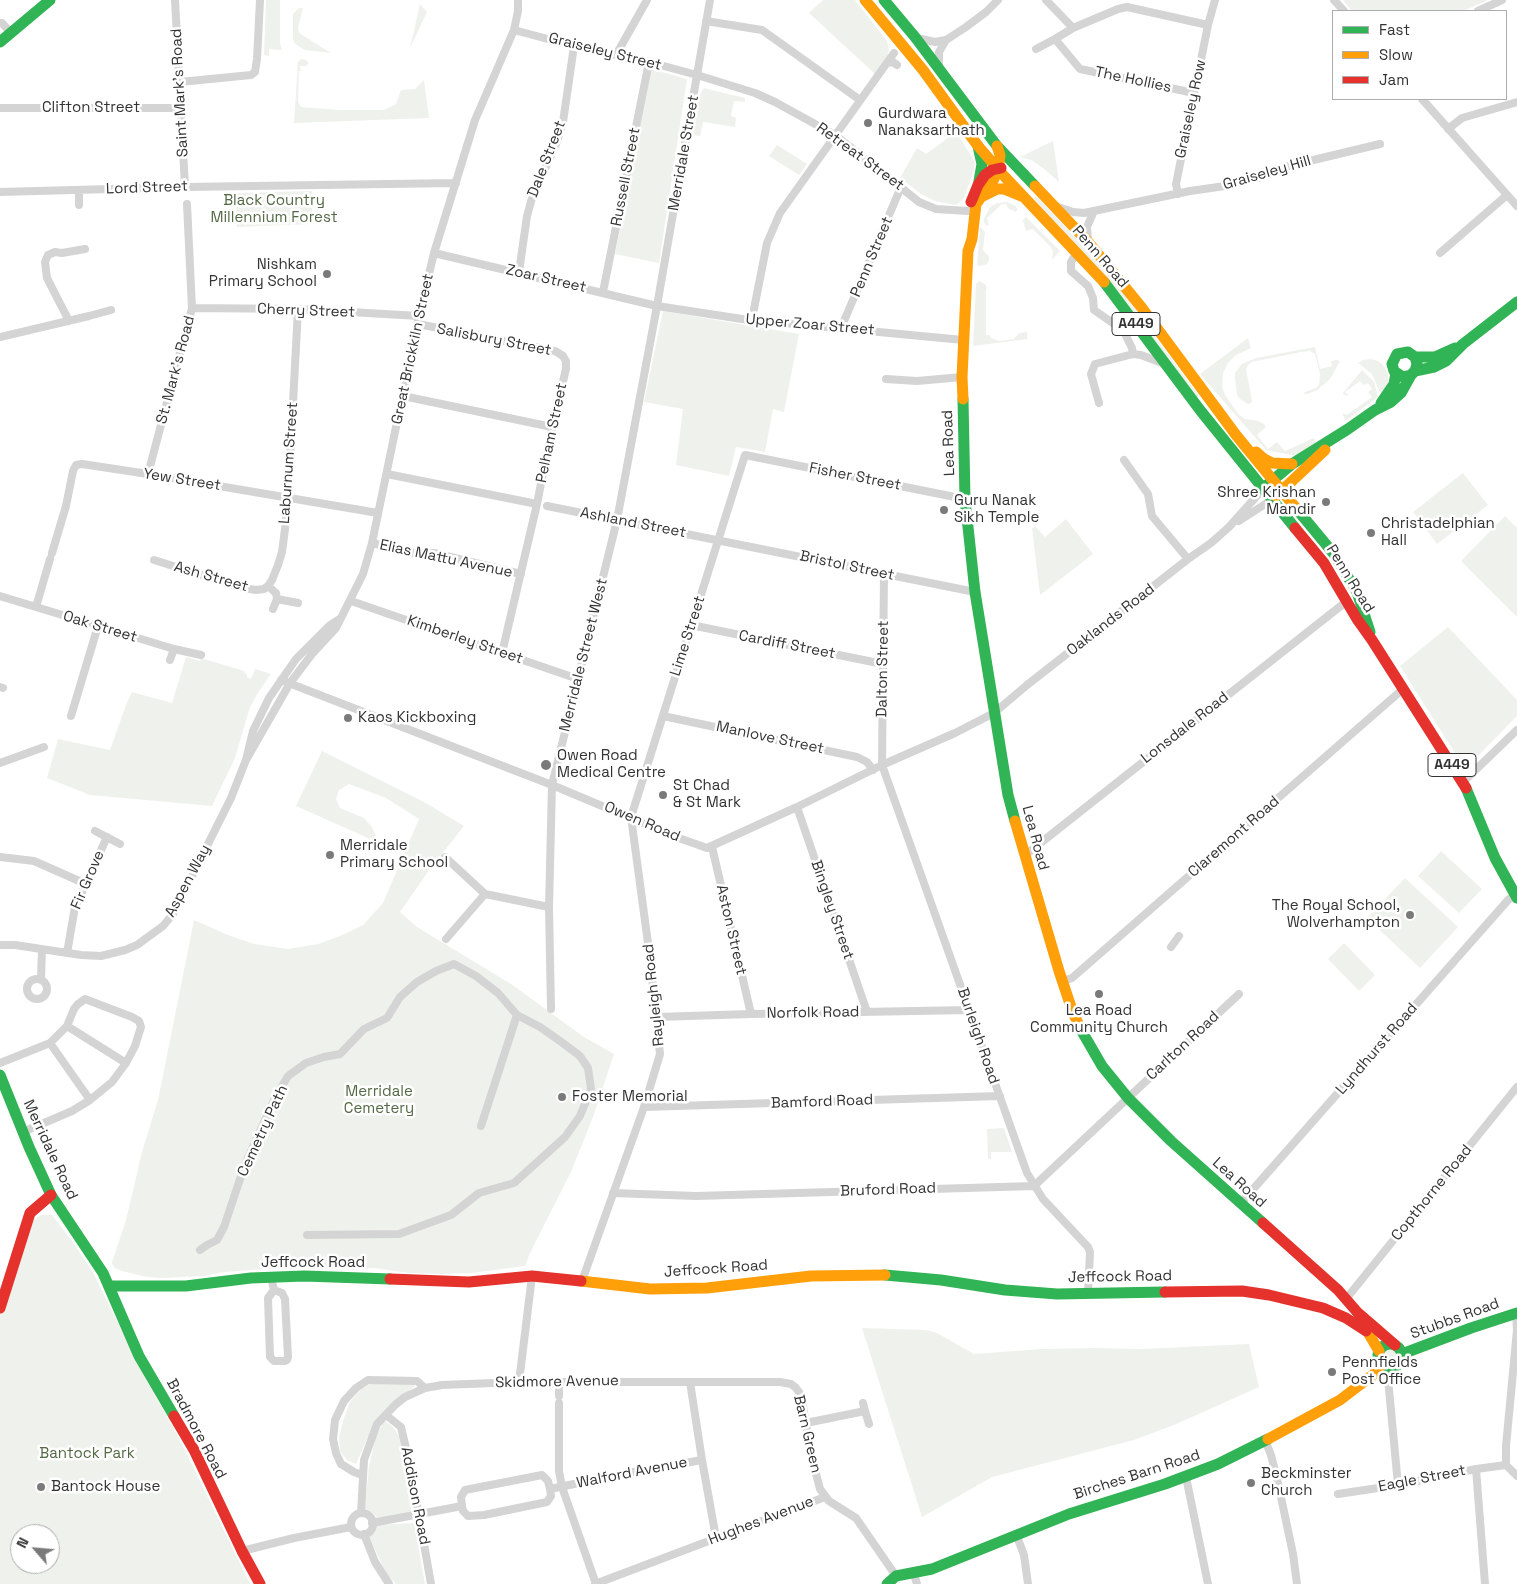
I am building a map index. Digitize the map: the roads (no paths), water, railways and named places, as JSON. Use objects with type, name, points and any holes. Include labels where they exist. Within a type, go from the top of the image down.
[{"type":"main road","points":[[0,42],[50,0]]},
{"type":"main road","name":"Penn Road","points":[[865,0],[923,70],[978,146],[1077,252],[1112,293],[1165,364],[1277,495],[1324,563],[1357,620],[1372,640],[1463,782],[1495,858],[1516,897]]},
{"type":"main road","name":"Penn Road","points":[[884,0],[915,37],[997,146],[1089,243],[1142,308],[1236,435],[1268,484]]},
{"type":"main road","name":"Lea Road","points":[[978,146],[982,172],[968,211],[962,377],[966,499],[976,592],[1008,795],[1024,856],[1072,1010],[1084,1037],[1102,1066],[1128,1098],[1171,1141],[1346,1299],[1358,1314],[1399,1349]]},
{"type":"main road","points":[[997,146],[1000,155],[998,168],[1012,168],[1021,172]]},
{"type":"main road","name":"Lea Road","points":[[978,185],[985,175],[998,168]]},
{"type":"main road","name":"Lea Road","points":[[968,251],[972,238],[974,210],[994,179],[998,168]]},
{"type":"main road","points":[[980,199],[990,191],[997,189],[1009,190],[1023,196]]},
{"type":"main road","points":[[1396,373],[1403,377],[1446,361],[1463,344],[1517,302]]},
{"type":"main road","points":[[1415,358],[1435,357],[1463,344]]},
{"type":"main road","points":[[1268,484],[1292,464],[1375,410],[1391,402],[1401,393],[1417,364],[1415,358],[1408,352],[1397,354],[1392,364],[1396,373],[1394,384],[1375,410]]},
{"type":"main road","points":[[1277,495],[1348,429]]},
{"type":"main road","points":[[1236,435],[1264,460],[1277,464],[1292,464]]},
{"type":"main road","name":"Penn Road","points":[[1277,495],[1296,507],[1332,553],[1357,592],[1372,640]]},
{"type":"main road","name":"Merridale Road","points":[[0,1075],[51,1195],[98,1265],[109,1286]]},
{"type":"main road","points":[[0,1308],[3,1289],[30,1213],[51,1195]]},
{"type":"main road","name":"Jeffcock Road","points":[[109,1286],[186,1286],[271,1277],[333,1276],[469,1282],[532,1276],[650,1289],[707,1288],[811,1276],[876,1274],[941,1280],[1005,1290],[1057,1294],[1242,1291],[1269,1295],[1323,1308],[1346,1318],[1366,1331]]},
{"type":"main road","name":"Bradmore Road","points":[[109,1286],[139,1356],[194,1450],[242,1551],[260,1584]]},
{"type":"main road","points":[[1323,1308],[1338,1305],[1346,1299]]},
{"type":"main road","name":"Stubbs Road","points":[[1399,1349],[1413,1351],[1471,1328],[1516,1313]]},
{"type":"main road","name":"Lea Road","points":[[1358,1314],[1379,1351]]},
{"type":"main road","points":[[1384,1366],[1378,1358],[1381,1348],[1388,1344],[1399,1349]]},
{"type":"main road","name":"Birches Barn Road","points":[[896,1576],[916,1579],[932,1569],[1016,1534],[1069,1514],[1186,1477],[1218,1464],[1340,1400],[1384,1366],[1391,1369],[1399,1365],[1401,1362],[1399,1349]]},
{"type":"main road","points":[[887,1584],[896,1576]]},
{"type":"street","name":"Saint Mark's Road","points":[[176,0],[185,187]]},
{"type":"street","points":[[180,82],[251,75],[254,72],[257,59],[260,0]]},
{"type":"street","name":"Great Brickkiln Street","points":[[281,680],[296,659],[330,625],[342,617],[364,574],[434,253],[475,120],[514,30],[518,0]]},
{"type":"street","points":[[616,55],[647,0]]},
{"type":"street","name":"Merridale Street","points":[[657,306],[710,0]]},
{"type":"street","points":[[915,37],[935,42],[946,40],[966,27],[998,0]]},
{"type":"street","points":[[1046,0],[1073,28]]},
{"type":"street","name":"Graiseley Row","points":[[1178,194],[1176,184],[1208,25],[1215,0]]},
{"type":"street","points":[[1334,0],[1343,10]]},
{"type":"street","points":[[1480,10],[1502,0]]},
{"type":"street","points":[[1036,49],[1073,28],[1127,7],[1208,25]]},
{"type":"street","points":[[706,21],[762,30],[860,100]]},
{"type":"street","points":[[0,23],[11,33]]},
{"type":"street","name":"Graiseley Street","points":[[514,30],[697,75]]},
{"type":"street","name":"The Hollies","points":[[1055,39],[1080,69],[1194,93]]},
{"type":"street","points":[[940,71],[939,52],[946,40]]},
{"type":"street","name":"Dale Street","points":[[519,272],[527,216],[532,198],[556,144],[563,122],[574,46]]},
{"type":"street","points":[[754,309],[767,243],[777,220],[788,200],[894,53]]},
{"type":"street","name":"Russell Street","points":[[603,292],[649,62]]},
{"type":"street","points":[[887,63],[893,62],[897,65]]},
{"type":"street","name":"Retreat Street","points":[[697,75],[775,102],[835,135],[926,206],[968,211]]},
{"type":"street","points":[[1423,100],[1517,206]]},
{"type":"street","points":[[1448,129],[1462,118],[1517,102]]},
{"type":"street","name":"Clifton Street","points":[[0,108],[181,108]]},
{"type":"street","name":"Graiseley Hill","points":[[1053,205],[1073,212],[1094,212],[1178,194],[1232,185],[1262,177],[1276,169],[1380,144]]},
{"type":"street","name":"Lord Street","points":[[4,192],[456,183]]},
{"type":"street","name":"Penn Street","points":[[841,328],[902,187]]},
{"type":"street","points":[[79,190],[79,205]]},
{"type":"street","points":[[1440,253],[1507,195]]},
{"type":"street","name":"St. Mark's Road","points":[[148,474],[192,308],[187,204]]},
{"type":"street","points":[[1089,243],[1087,227],[1094,212]]},
{"type":"street","points":[[69,321],[48,278],[45,262],[48,255],[55,252],[62,253],[85,249]]},
{"type":"street","points":[[1077,252],[1070,268],[1088,286],[1093,298],[1094,310],[1120,328],[1129,341],[1133,354]]},
{"type":"street","name":"Zoar Street","points":[[434,253],[657,306]]},
{"type":"street","name":"Upper Zoar Street","points":[[657,306],[742,320],[963,340]]},
{"type":"street","name":"Merridale Street West","points":[[551,1009],[549,907],[552,785],[617,520],[657,306]]},
{"type":"street","name":"Cherry Street","points":[[192,308],[298,309],[418,320]]},
{"type":"street","name":"Laburnum Street","points":[[268,586],[282,552],[288,497],[298,309]]},
{"type":"street","points":[[0,337],[69,321],[90,320],[111,310]]},
{"type":"street","name":"Salisbury Street","points":[[418,320],[555,351],[563,356],[566,361]]},
{"type":"street","points":[[1098,403],[1091,374],[1096,364],[1133,354],[1142,355],[1165,364]]},
{"type":"street","name":"Pelham Street","points":[[537,504],[552,427],[566,369],[566,361]]},
{"type":"street","points":[[886,378],[917,381],[962,377]]},
{"type":"street","points":[[403,396],[552,427]]},
{"type":"street","name":"Fisher Street","points":[[745,454],[966,499]]},
{"type":"street","name":"Lime Street","points":[[631,817],[745,454]]},
{"type":"street","points":[[1124,460],[1148,494],[1152,516],[1188,559]]},
{"type":"street","name":"Yew Street","points":[[36,607],[51,556],[58,542],[73,471],[76,465],[82,464],[148,474],[378,513]]},
{"type":"street","points":[[387,474],[537,504]]},
{"type":"street","name":"Oaklands Road","points":[[1229,528],[1268,484]]},
{"type":"street","name":"Oaklands Road","points":[[994,713],[1188,559],[1277,495]]},
{"type":"street","name":"Elias Mattu Avenue","points":[[502,653],[537,504]]},
{"type":"street","name":"Ashland Street","points":[[547,506],[718,540]]},
{"type":"street","name":"Bristol Street","points":[[718,540],[976,592]]},
{"type":"street","name":"Elias Mattu Avenue","points":[[372,543],[414,553],[434,553],[521,574]]},
{"type":"street","name":"Ash Street","points":[[154,560],[243,588],[256,590],[264,589],[268,586]]},
{"type":"street","name":"Dalton Street","points":[[882,765],[884,574]]},
{"type":"street","points":[[268,586],[276,592],[277,599],[274,609]]},
{"type":"street","name":"Oak Street","points":[[0,596],[174,649],[201,655]]},
{"type":"street","points":[[277,599],[298,603]]},
{"type":"street","name":"Kimberley Street","points":[[351,601],[578,679]]},
{"type":"street","name":"Lonsdale Road","points":[[1024,856],[1347,601]]},
{"type":"street","points":[[246,760],[290,683],[312,654],[336,628],[342,617]]},
{"type":"street","name":"Cardiff Street","points":[[691,625],[884,664]]},
{"type":"street","points":[[71,716],[98,626]]},
{"type":"street","points":[[170,660],[174,649]]},
{"type":"street","name":"Owen Road","points":[[281,680],[552,785],[703,848],[712,847]]},
{"type":"street","name":"Aspen Way","points":[[0,945],[42,948],[67,953],[101,956],[137,945],[163,926],[173,914],[193,876],[246,760],[253,732],[259,718],[281,680]]},
{"type":"street","name":"Claremont Road","points":[[1063,981],[1072,978],[1403,689]]},
{"type":"street","points":[[74,706],[84,709]]},
{"type":"street","points":[[712,847],[882,765],[956,733],[994,713]]},
{"type":"street","name":"Manlove Street","points":[[663,716],[857,757],[867,762],[873,770]]},
{"type":"street","points":[[1463,782],[1517,730]]},
{"type":"street","points":[[0,763],[44,747]]},
{"type":"street","name":"Burleigh Road","points":[[882,765],[1027,1173],[1043,1199],[1088,1246],[1090,1252],[1088,1293]]},
{"type":"street","name":"Bingley Street","points":[[797,807],[867,1012]]},
{"type":"street","name":"Rayleigh Road","points":[[582,1282],[660,1058],[631,817]]},
{"type":"street","name":"Fir Grove","points":[[95,831],[120,844]]},
{"type":"street","name":"Fir Grove","points":[[67,953],[75,907],[106,837]]},
{"type":"street","name":"Aston Street","points":[[712,847],[751,1014]]},
{"type":"street","points":[[0,857],[34,861],[86,884]]},
{"type":"street","points":[[445,857],[485,894],[549,907]]},
{"type":"street","points":[[446,939],[485,894]]},
{"type":"street","name":"Lyndhurst Road","points":[[1240,1204],[1509,899],[1516,897]]},
{"type":"street","points":[[1171,947],[1179,936]]},
{"type":"street","points":[[41,979],[42,948]]},
{"type":"street","name":"Cemetry Path","points":[[200,1250],[217,1240],[224,1227],[244,1167],[275,1098],[288,1076],[306,1063],[340,1054],[364,1029],[387,1018],[400,997],[417,982],[436,971],[454,964],[476,976],[498,993],[517,1015]]},
{"type":"street","name":"Carlton Road","points":[[1128,1098],[1239,994]]},
{"type":"street","points":[[0,1063],[50,1043],[67,1026],[74,1009],[85,999],[139,1021],[141,1027],[135,1046],[126,1063],[112,1082],[90,1100],[72,1111],[23,1132]]},
{"type":"street","name":"Norfolk Road","points":[[656,1017],[969,1010]]},
{"type":"street","points":[[307,1235],[399,1234],[451,1215],[479,1193],[514,1183],[566,1138],[580,1116],[591,1089],[588,1068],[580,1056],[560,1041],[540,1027],[517,1015],[481,1126]]},
{"type":"street","points":[[67,1026],[126,1063]]},
{"type":"street","points":[[50,1043],[90,1100]]},
{"type":"street","name":"Copthorne Road","points":[[1346,1299],[1517,1087]]},
{"type":"street","name":"Bamford Road","points":[[644,1107],[1000,1096]]},
{"type":"street","points":[[1034,1186],[1128,1098]]},
{"type":"street","name":"Bruford Road","points":[[613,1193],[706,1195],[1034,1186]]},
{"type":"street","points":[[519,1382],[532,1276]]},
{"type":"street","points":[[271,1277],[274,1290],[268,1298],[270,1357],[274,1361],[284,1361],[288,1357],[285,1299],[282,1293],[274,1290]]},
{"type":"street","points":[[1516,1313],[1517,1330],[1506,1446],[1506,1465],[1517,1476]]},
{"type":"street","points":[[1384,1366],[1398,1485]]},
{"type":"street","name":"Skidmore Avenue","points":[[362,1475],[341,1464],[336,1453],[333,1439],[335,1420],[344,1402],[356,1388],[368,1380],[417,1381],[425,1388]]},
{"type":"street","name":"Skidmore Avenue","points":[[361,1513],[364,1460],[377,1424],[405,1397],[425,1388],[442,1385],[519,1382],[690,1382]]},
{"type":"street","name":"Walford Avenue","points":[[559,1382],[559,1471],[562,1487],[595,1584]]},
{"type":"street","name":"Walford Avenue","points":[[690,1382],[716,1538]]},
{"type":"street","name":"Barn Green","points":[[690,1382],[780,1382],[795,1387],[799,1392],[811,1455],[820,1489],[825,1497]]},
{"type":"street","points":[[806,1423],[864,1407],[868,1424]]},
{"type":"street","name":"Addison Road","points":[[386,1415],[401,1427],[432,1584]]},
{"type":"street","points":[[1265,1440],[1278,1483],[1293,1554],[1297,1584]]},
{"type":"street","name":"Walford Avenue","points":[[550,1489],[702,1460]]},
{"type":"street","name":"Eagle Street","points":[[1338,1494],[1506,1465]]},
{"type":"street","points":[[1476,1469],[1485,1584]]},
{"type":"street","points":[[542,1475],[548,1481],[550,1489],[551,1496],[547,1502],[484,1515],[468,1516],[462,1506],[461,1496],[465,1490],[542,1475]]},
{"type":"street","points":[[1186,1477],[1208,1584]]},
{"type":"street","name":"Hughes Avenue","points":[[595,1584],[825,1497],[856,1518],[896,1576]]},
{"type":"street","points":[[372,1523],[462,1506]]},
{"type":"street","points":[[361,1513],[370,1517],[372,1523],[369,1532],[358,1534],[351,1527],[354,1516],[361,1513]]},
{"type":"street","points":[[242,1551],[294,1538],[351,1527]]},
{"type":"street","points":[[364,1534],[375,1562],[389,1584]]},
{"type":"street","points":[[1016,1534],[1024,1555],[1028,1584]]},
{"type":"place","name":"Gurdwara Nanaksarthath","points":[[868,123]]},
{"type":"place","name":"Nishkam Primary School","points":[[327,274]]},
{"type":"place","name":"Shree Krishan Mandir","points":[[1326,502]]},
{"type":"place","name":"Guru Nanak Sikh Temple","points":[[944,510]]},
{"type":"place","name":"Christadelphian Hall","points":[[1371,533]]},
{"type":"place","name":"Kaos Kickboxing","points":[[348,718]]},
{"type":"place","name":"Owen Road Medical Centre","points":[[546,765]]},
{"type":"place","name":"St Chad & St Mark","points":[[663,795]]},
{"type":"place","name":"Merridale Primary School","points":[[330,855]]},
{"type":"place","name":"The Royal School, Wolverhampton","points":[[1410,915]]},
{"type":"place","name":"Lea Road Community Church","points":[[1099,994]]},
{"type":"place","name":"Foster Memorial","points":[[562,1097]]},
{"type":"place","name":"Pennfields Post Office","points":[[1332,1372]]},
{"type":"place","name":"Beckminster Church","points":[[1251,1483]]},
{"type":"place","name":"Bantock House","points":[[41,1487]]},
{"type":"park label","name":"Black Country Millennium Forest","points":[[274,210]]},
{"type":"park label","name":"Merridale Cemetery","points":[[379,1100]]},
{"type":"park label","name":"Bantock Park","points":[[87,1454]]}]
